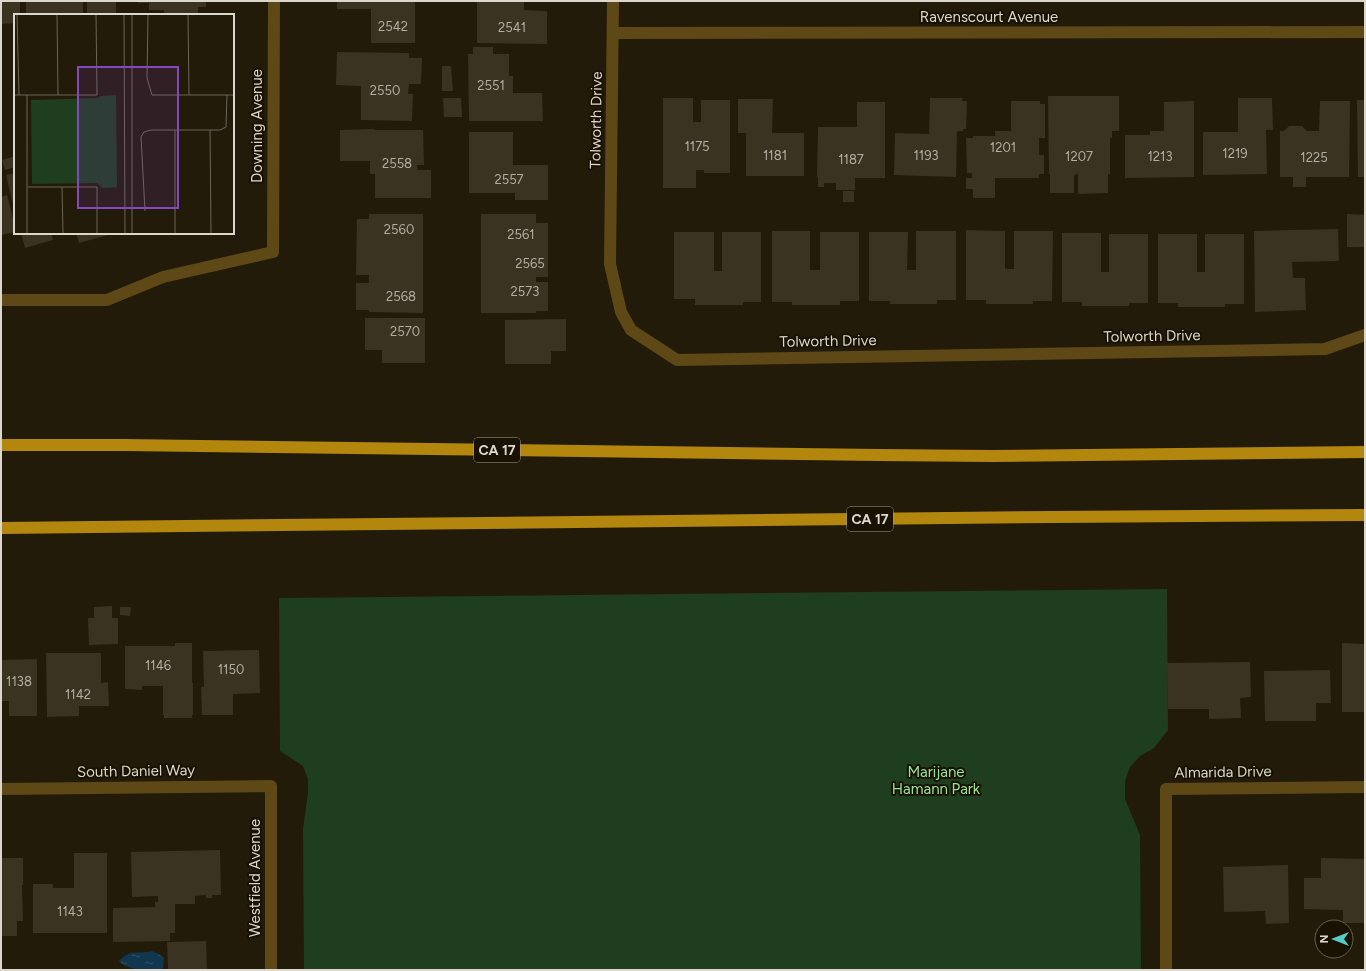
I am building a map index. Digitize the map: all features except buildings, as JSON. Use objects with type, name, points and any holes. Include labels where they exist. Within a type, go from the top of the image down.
[{"type":"highway","name":"CA 17","points":[[1,445],[125,445],[992,456],[1365,452]]},
{"type":"highway","name":"CA 17","points":[[1,528],[1365,515]]},
{"type":"street","name":"Downing Avenue","points":[[1,300],[106,300],[163,276],[273,252],[274,1]]},
{"type":"street","name":"Tolworth Drive","points":[[613,1],[610,264],[621,312],[631,330],[677,360],[1325,349],[1365,335]]},
{"type":"street","name":"Ravenscourt Avenue","points":[[613,33],[1365,32]]},
{"type":"street","name":"South Daniel Way","points":[[1,789],[271,786]]},
{"type":"street","name":"Westfield Avenue","points":[[271,786],[271,970]]},
{"type":"street","name":"Almarida Drive","points":[[1166,970],[1166,789],[1365,787]]},
{"type":"green space","name":"Marijane Hamann Park","points":[[1167,589],[1168,730],[1154,748],[1140,756],[1130,767],[1125,781],[1125,799],[1140,835],[1141,970],[304,970],[303,829],[308,793],[308,779],[303,766],[280,751],[279,598]]},
{"type":"water","points":[[152,951],[164,958],[163,970],[145,970],[127,967],[119,961],[131,953]]}]
